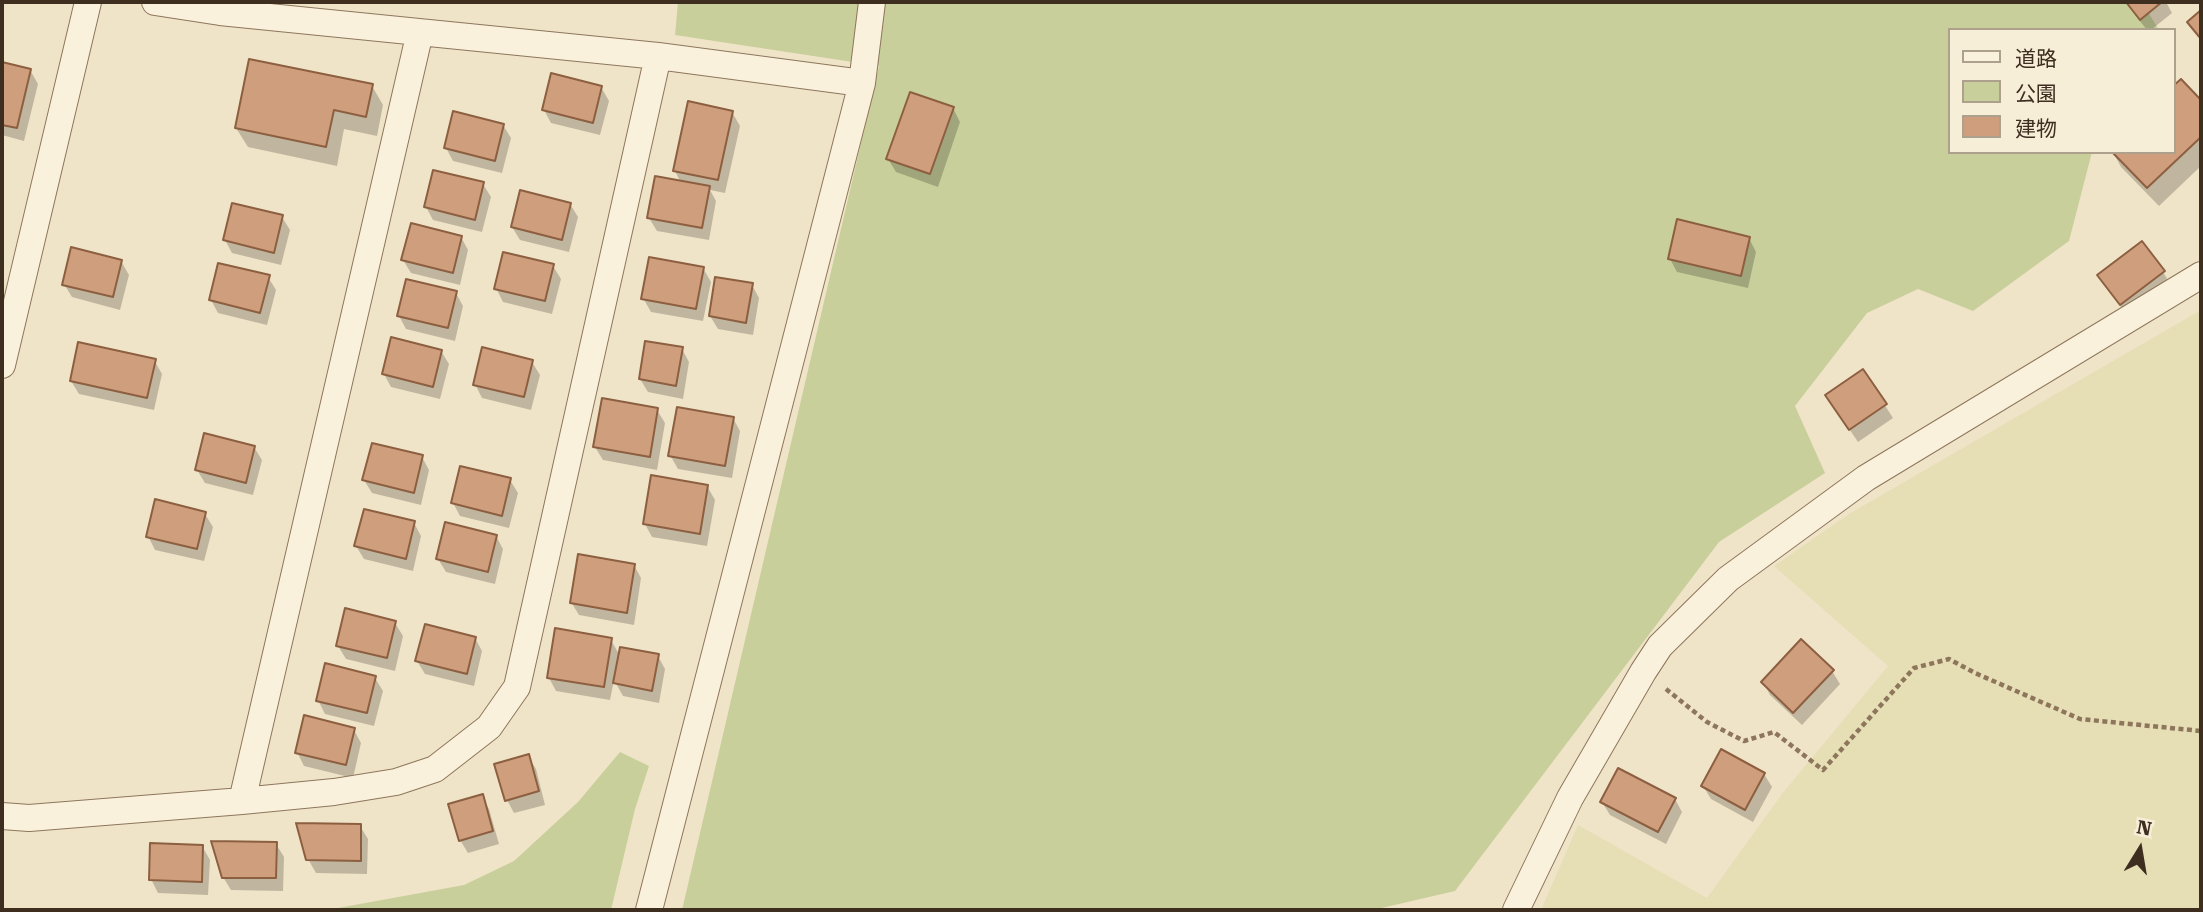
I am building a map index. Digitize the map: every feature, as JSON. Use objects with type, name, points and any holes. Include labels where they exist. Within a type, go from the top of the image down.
[{"type":"street","points":[[2,365],[88,2]]},
{"type":"street","points":[[155,2],[220,12],[658,56],[862,83]]},
{"type":"street","points":[[649,910],[862,83],[872,2]]},
{"type":"street","points":[[242,801],[420,32]]},
{"type":"street","points":[[2,817],[29,818],[242,801],[396,782],[435,769],[489,727],[517,687],[658,56]]},
{"type":"street","points":[[1516,910],[1570,798],[1643,672],[1660,646],[1728,579],[1866,478],[2201,275]]},
{"type":"path","points":[[1643,672],[1707,722],[1744,741],[1774,732],[1823,770],[1914,668],[1948,659],[2080,719],[2201,731]]},
{"type":"shaded area","points":[[2201,310],[2201,910],[1541,910],[1578,825],[1707,898],[1782,794],[1888,666],[1774,566],[1849,514]]},
{"type":"green space","points":[[678,2],[2142,2],[2158,28],[1948,28],[1948,154],[2091,154],[2069,241],[1973,311],[1918,289],[1867,313],[1795,406],[1825,473],[1719,542],[1455,891],[1373,910],[682,910],[879,66],[675,35]]},
{"type":"green space","points":[[620,752],[649,766],[635,809],[611,910],[327,910],[464,885],[514,861],[578,802]]},
{"type":"building","points":[[2126,2],[2162,2],[2140,20]]},
{"type":"building","points":[[2201,10],[2201,39],[2187,22]]},
{"type":"building","points":[[249,59],[373,84],[366,117],[334,110],[326,147],[235,128]]},
{"type":"building","points":[[2,62],[31,69],[17,128],[2,125]]},
{"type":"building","points":[[551,73],[602,86],[593,123],[542,110]]},
{"type":"building","points":[[2181,79],[2201,100],[2201,137],[2147,188],[2114,154],[2175,154],[2175,84]]},
{"type":"building","points":[[910,92],[954,107],[930,174],[886,159]]},
{"type":"building","points":[[688,101],[733,111],[718,180],[673,171]]},
{"type":"building","points":[[453,111],[504,124],[495,161],[444,148]]},
{"type":"building","points":[[433,170],[484,182],[475,220],[424,207]]},
{"type":"building","points":[[655,176],[710,186],[702,228],[647,218]]},
{"type":"building","points":[[520,190],[571,203],[562,240],[511,227]]},
{"type":"building","points":[[232,203],[283,215],[274,253],[223,240]]},
{"type":"building","points":[[1677,219],[1750,237],[1741,276],[1668,259]]},
{"type":"building","points":[[411,223],[462,236],[453,273],[401,260]]},
{"type":"building","points":[[2142,241],[2165,271],[2120,305],[2097,275]]},
{"type":"building","points":[[71,247],[122,260],[113,297],[62,285]]},
{"type":"building","points":[[503,252],[554,264],[545,301],[494,289]]},
{"type":"building","points":[[649,257],[704,267],[696,309],[641,299]]},
{"type":"building","points":[[218,263],[270,275],[260,313],[209,300]]},
{"type":"building","points":[[715,277],[753,283],[746,323],[709,316]]},
{"type":"building","points":[[406,279],[457,291],[448,328],[397,316]]},
{"type":"building","points":[[391,337],[442,350],[433,387],[382,374]]},
{"type":"building","points":[[645,341],[683,347],[676,386],[639,379]]},
{"type":"building","points":[[78,342],[156,359],[147,398],[70,381]]},
{"type":"building","points":[[482,347],[533,360],[524,397],[473,385]]},
{"type":"building","points":[[1863,369],[1887,404],[1849,430],[1825,395]]},
{"type":"building","points":[[602,398],[658,408],[650,457],[593,447]]},
{"type":"building","points":[[677,407],[734,417],[725,466],[668,456]]},
{"type":"building","points":[[204,433],[255,446],[246,483],[195,470]]},
{"type":"building","points":[[372,443],[423,455],[414,493],[362,480]]},
{"type":"building","points":[[460,466],[511,478],[502,516],[451,503]]},
{"type":"building","points":[[651,475],[708,485],[700,534],[643,524]]},
{"type":"building","points":[[155,499],[206,512],[197,549],[146,537]]},
{"type":"building","points":[[364,509],[415,521],[406,559],[354,546]]},
{"type":"building","points":[[445,522],[497,535],[488,572],[436,559]]},
{"type":"building","points":[[578,554],[635,564],[627,613],[570,603]]},
{"type":"building","points":[[345,608],[396,621],[387,658],[336,646]]},
{"type":"building","points":[[425,624],[476,637],[467,674],[415,661]]},
{"type":"building","points":[[555,628],[612,638],[604,687],[547,678]]},
{"type":"building","points":[[1801,639],[1834,670],[1793,713],[1761,682]]},
{"type":"building","points":[[620,647],[659,654],[652,691],[613,683]]},
{"type":"building","points":[[325,663],[376,676],[367,713],[316,701]]},
{"type":"building","points":[[304,715],[355,728],[346,765],[295,753]]},
{"type":"building","points":[[1721,749],[1765,773],[1745,810],[1701,786]]},
{"type":"building","points":[[529,754],[539,791],[505,801],[494,764]]},
{"type":"building","points":[[1618,768],[1676,798],[1658,832],[1600,802]]},
{"type":"building","points":[[483,794],[493,831],[459,841],[448,804]]},
{"type":"building","points":[[296,823],[361,824],[361,861],[306,860]]},
{"type":"building","points":[[211,841],[277,842],[276,878],[222,878]]},
{"type":"building","points":[[150,843],[203,845],[202,882],[149,880]]}]
